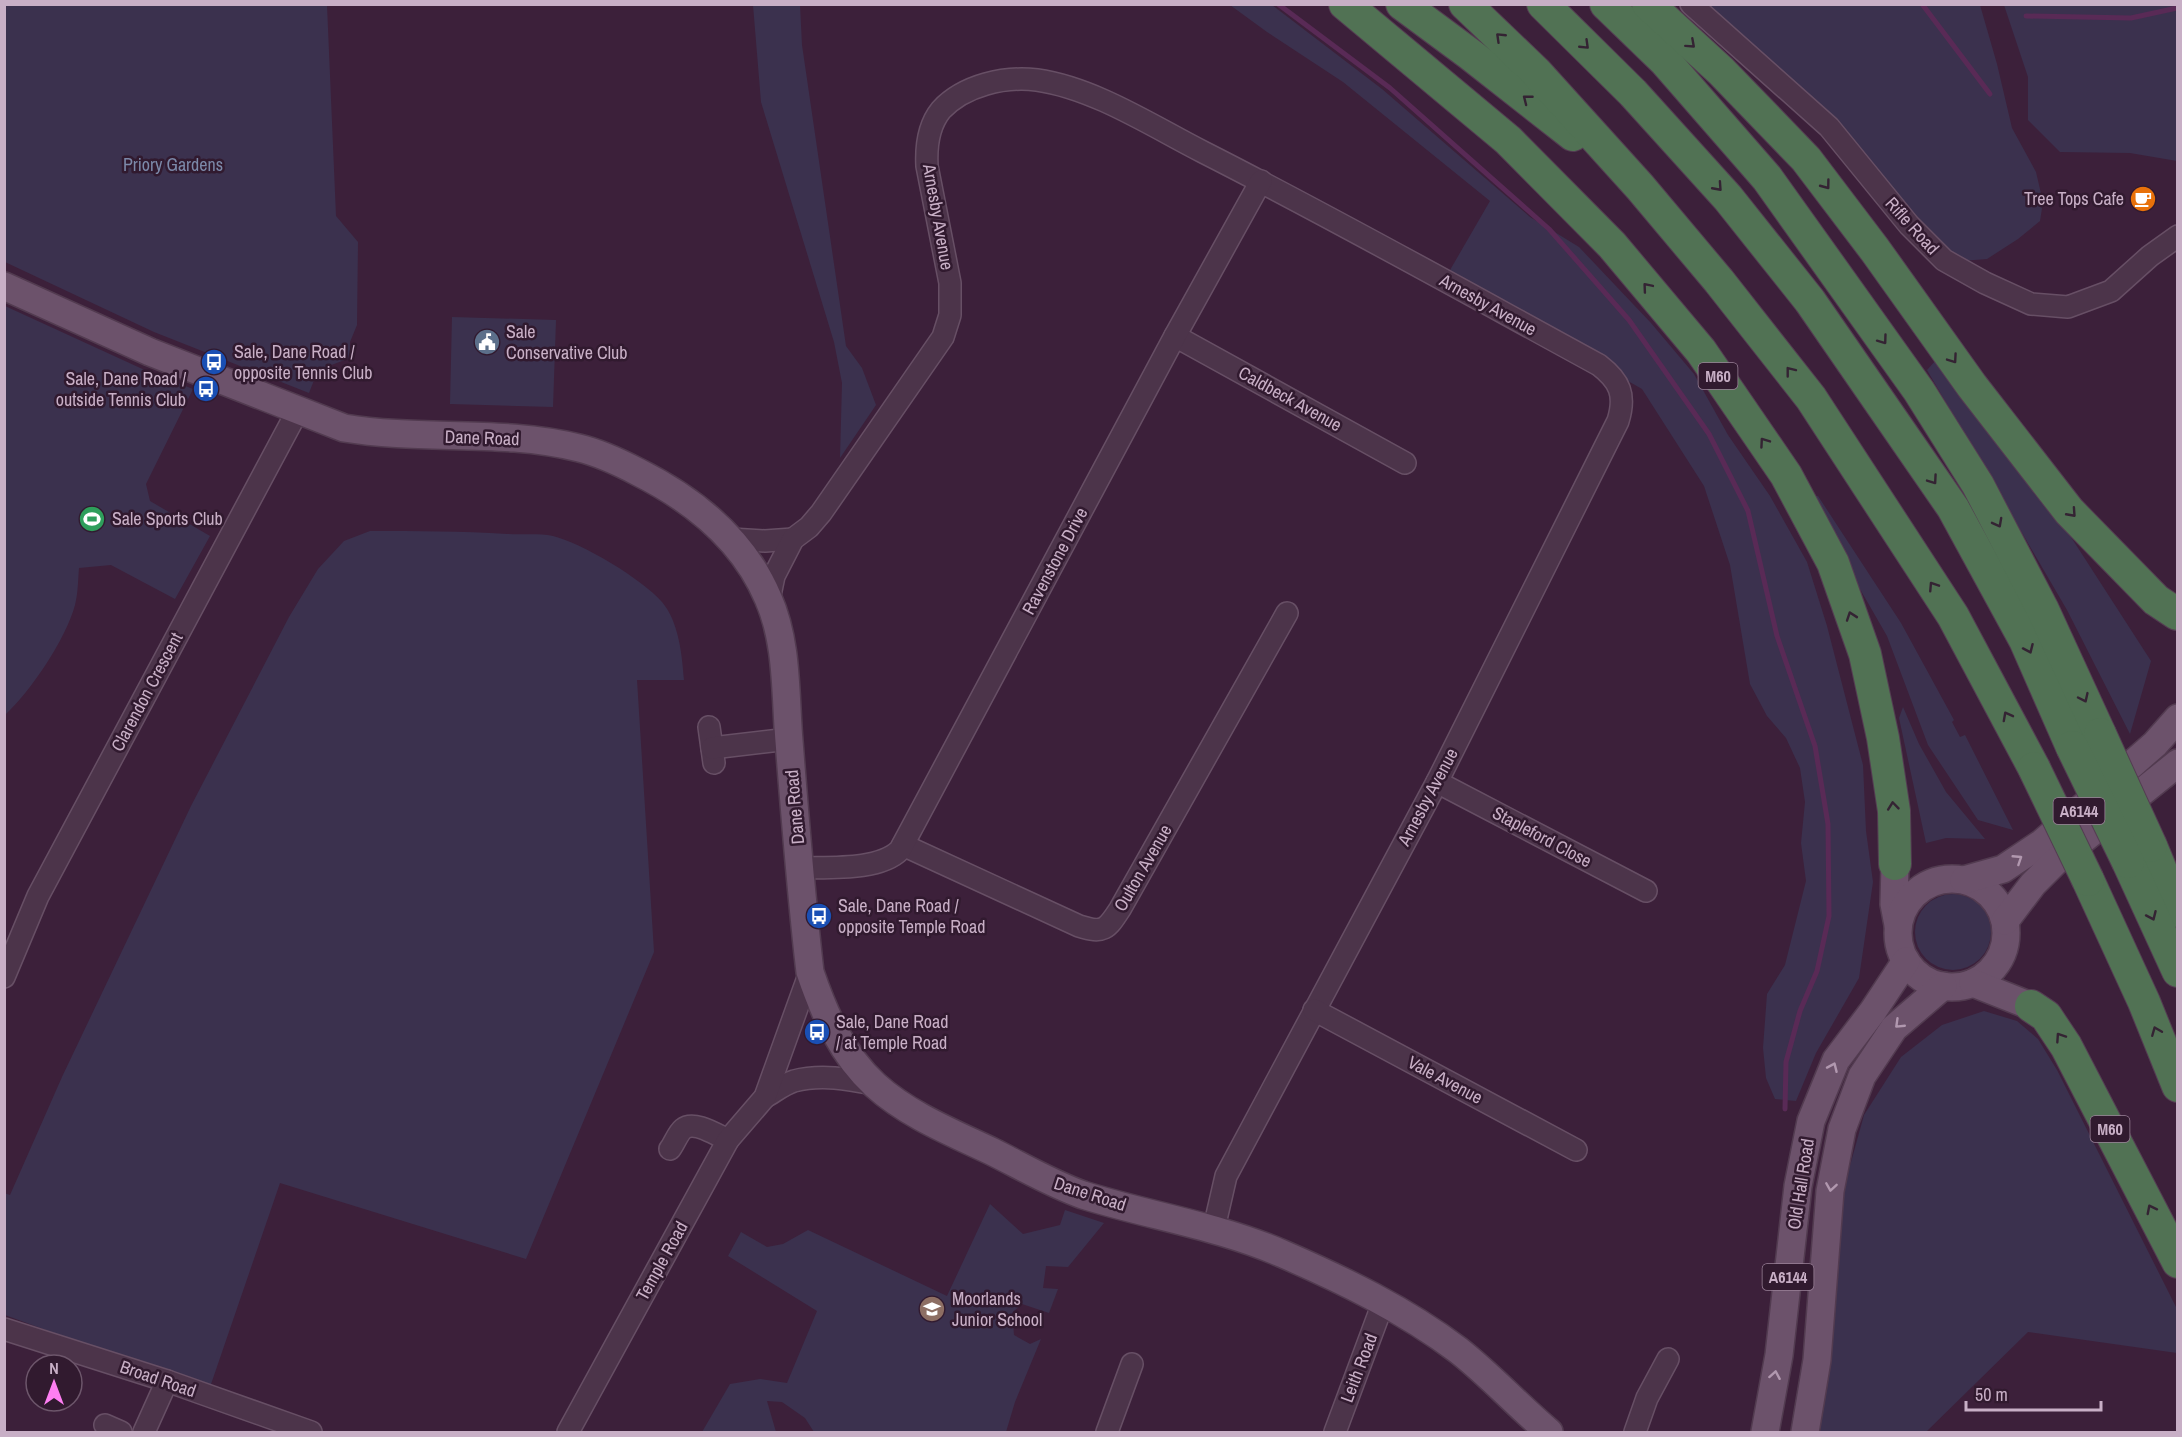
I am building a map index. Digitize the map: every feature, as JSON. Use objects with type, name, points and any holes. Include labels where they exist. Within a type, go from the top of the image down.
[{"type":"highway","name":"M60","points":[[1345,4],[1508,140],[1612,245],[1701,351],[1786,475],[1833,563],[1865,654],[1883,738],[1894,811],[1895,864]]},
{"type":"highway","points":[[1402,4],[1640,187]]},
{"type":"highway","points":[[1465,4],[1536,72],[1640,187],[1811,398],[1953,616],[2034,768],[2088,880],[2144,1002],[2178,1086]]},
{"type":"highway","points":[[1543,4],[1633,93],[1728,198],[1810,301],[1953,508],[2025,640],[2072,747],[2178,911]]},
{"type":"highway","points":[[1599,4],[1736,167],[1850,326],[1910,446]]},
{"type":"highway","points":[[1606,4],[1665,62],[1767,178],[1919,391],[1978,485],[2027,578],[2100,734],[2178,971]]},
{"type":"highway","points":[[1648,4],[1720,70],[1806,159],[1875,250],[1972,386],[2070,511],[2156,600],[2177,614]]},
{"type":"highway","name":"M60","points":[[2031,1006],[2046,1016],[2066,1046],[2178,1262]]},
{"type":"main road","name":"Dane Road","points":[[4,286],[150,351],[344,428],[377,434],[517,439],[582,448],[624,465],[680,495],[707,515],[752,567],[769,600],[785,666],[789,739],[810,972],[823,1008],[845,1050],[874,1084],[898,1102],[946,1129],[1052,1182],[1083,1194],[1214,1228],[1281,1253],[1383,1303],[1459,1351],[1549,1432]]},
{"type":"main road","name":"A6144","points":[[1964,880],[2003,869],[2042,843],[2156,744],[2178,718]]},
{"type":"main road","name":"A6144","points":[[2005,921],[2033,884],[2055,862],[2178,763]]},
{"type":"main road","points":[[1895,864],[1894,904],[1899,943],[1906,961],[1916,973],[1928,981],[1943,986],[1958,987],[1973,982],[1989,973],[2000,957],[2006,940],[2005,921],[2000,906],[1991,894],[1979,885],[1964,880],[1947,879],[1929,883],[1915,894],[1904,908],[1898,925]]},
{"type":"main road","name":"Old Hall Road","points":[[1765,1432],[1779,1355],[1798,1186],[1811,1121],[1836,1060],[1873,1011],[1906,961]]},
{"type":"main road","points":[[1973,982],[2031,1006]]},
{"type":"main road","name":"Old Hall Road","points":[[1805,1432],[1817,1359],[1830,1191],[1842,1129],[1862,1076],[1894,1028],[1943,986]]},
{"type":"street","name":"Rifle Road","points":[[1691,4],[1829,127],[1909,225],[1944,260],[1985,283],[2031,304],[2068,307],[2111,291],[2150,256],[2178,236]]},
{"type":"street","name":"Arnesby Avenue","points":[[769,600],[774,576],[793,539],[809,527],[821,513],[943,337],[950,315],[950,283],[927,166],[926,147],[931,128],[940,111],[966,92],[1001,80],[1038,81],[1083,91],[1261,181],[1599,365],[1612,375],[1619,387],[1621,399],[1618,421],[1437,782],[1226,1176],[1214,1228]]},
{"type":"street","name":"Ravenstone Drive","points":[[800,868],[875,864],[892,858],[903,845],[1175,336],[1261,181]]},
{"type":"street","name":"Caldbeck Avenue","points":[[1175,336],[1404,463]]},
{"type":"street","name":"Clarendon Crescent","points":[[7,965],[38,896],[298,410]]},
{"type":"street","points":[[730,539],[765,541],[793,539]]},
{"type":"street","name":"Oulton Avenue","points":[[903,845],[1079,926],[1093,931],[1101,930],[1120,909],[1287,613]]},
{"type":"street","points":[[709,727],[713,755],[789,739]]},
{"type":"street","name":"Stapleford Close","points":[[1437,782],[1647,892]]},
{"type":"street","name":"Temple Road","points":[[765,1097],[810,972]]},
{"type":"street","name":"Vale Avenue","points":[[1314,1010],[1576,1150]]},
{"type":"street","name":"Temple Road","points":[[568,1432],[728,1140],[765,1097],[792,1082],[816,1078],[838,1078],[874,1084]]},
{"type":"street","points":[[670,1149],[682,1130],[690,1126],[728,1140]]},
{"type":"street","name":"Leith Road","points":[[1335,1432],[1383,1303]]},
{"type":"street","name":"Broad Road","points":[[4,1329],[167,1381],[311,1432]]},
{"type":"street","points":[[1635,1432],[1647,1398],[1668,1359]]},
{"type":"street","points":[[1107,1432],[1132,1364]]},
{"type":"street","points":[[144,1432],[167,1381]]},
{"type":"green space","name":"Priory Gardens","points":[[4,5],[327,5],[336,216],[358,242],[357,325],[350,342],[350,358],[318,370],[309,393],[154,332],[5,262]]},
{"type":"green space","points":[[753,5],[800,5],[802,45],[846,346],[862,368],[876,405],[840,458],[842,383],[834,342],[761,102]]},
{"type":"green space","points":[[1230,5],[1272,5],[1382,89],[1530,217],[1579,247],[1651,323],[1694,374],[1728,435],[1770,496],[1807,562],[1827,626],[1863,765],[1866,831],[1873,882],[1859,978],[1816,1053],[1796,1101],[1775,1099],[1766,1078],[1763,1048],[1767,994],[1785,965],[1806,881],[1801,843],[1805,802],[1800,768],[1786,738],[1767,716],[1750,684],[1730,565],[1704,486],[1642,389],[1446,277],[1490,201],[1343,82]]},
{"type":"green space","points":[[1708,5],[1980,5],[2012,128],[2036,172],[2043,202],[2040,221],[2018,239],[1987,259],[1961,261],[1937,244],[1830,121]]},
{"type":"green space","points":[[2004,5],[2177,5],[2177,161],[2130,153],[2060,152],[2028,120],[2028,77]]},
{"type":"green space","name":"Sale Sports Club","points":[[5,306],[149,372],[193,389],[146,484],[150,501],[210,536],[175,599],[111,565],[79,568],[75,605],[64,633],[36,679],[5,715]]},
{"type":"green space","points":[[452,317],[556,320],[553,407],[450,404]]},
{"type":"green space","points":[[1937,359],[2058,517],[2151,661],[2130,734],[2067,610],[1927,370]]},
{"type":"green space","points":[[1818,496],[1901,623],[1954,720],[1952,722],[1960,737],[1965,735],[2013,830],[1978,820],[1928,745],[1887,636],[1807,497]]},
{"type":"green space","points":[[370,531],[553,536],[595,554],[626,573],[653,593],[668,610],[679,639],[684,680],[637,680],[654,952],[526,1259],[280,1183],[209,1390],[5,1315],[4,1193],[10,1195],[62,1077],[191,806],[289,617],[318,569],[344,541]]},
{"type":"green space","points":[[1903,707],[1919,744],[1946,792],[1985,839],[1946,838],[1926,843],[1899,718]]},
{"type":"green space","points":[[1953,894],[1968,897],[1980,905],[1988,917],[1991,932],[1988,947],[1980,959],[1968,967],[1953,970],[1938,967],[1926,959],[1918,947],[1915,932],[1918,917],[1926,905],[1938,897]]},
{"type":"green space","points":[[1984,1011],[2017,1021],[2038,1039],[2057,1070],[2177,1309],[2177,1353],[2028,1332],[1926,1432],[1820,1432],[1838,1209],[1864,1115],[1901,1057],[1942,1025]]},
{"type":"green space","name":"Moorlands Junior School","points":[[990,1204],[1023,1234],[1060,1225],[1065,1210],[1104,1223],[1068,1267],[1046,1266],[1043,1288],[1058,1289],[1049,1313],[1022,1304],[1012,1313],[1014,1335],[1030,1344],[1041,1339],[1015,1402],[1006,1432],[814,1432],[805,1418],[782,1402],[767,1401],[776,1432],[702,1432],[730,1384],[760,1379],[787,1383],[817,1311],[728,1256],[741,1232],[767,1247],[783,1244],[808,1230],[947,1296]]},
{"type":"waterway","points":[[1278,4],[1390,88],[1549,229],[1629,320],[1709,434],[1748,511],[1777,636],[1815,746],[1828,824],[1829,916],[1817,971],[1800,1011],[1786,1062],[1785,1109]]},
{"type":"waterway","points":[[1922,4],[1990,94]]},
{"type":"waterway","points":[[2026,16],[2131,18],[2177,8],[2177,4]]},
{"type":"place","name":"Tree Tops Cafe","points":[[2143,199]]},
{"type":"place","name":"Sale Conservative Club","points":[[487,342]]},
{"type":"place","name":"Sale, Dane Road / opposite Tennis Club","points":[[214,362]]},
{"type":"place","name":"Sale, Dane Road / outside Tennis Club","points":[[206,389]]},
{"type":"place","name":"Sale Sports Club","points":[[92,519]]},
{"type":"place","name":"Sale, Dane Road / opposite Temple Road","points":[[819,916]]},
{"type":"place","name":"Sale, Dane Road / at Temple Road","points":[[817,1032]]},
{"type":"place","name":"Moorlands Junior School","points":[[932,1309]]}]
